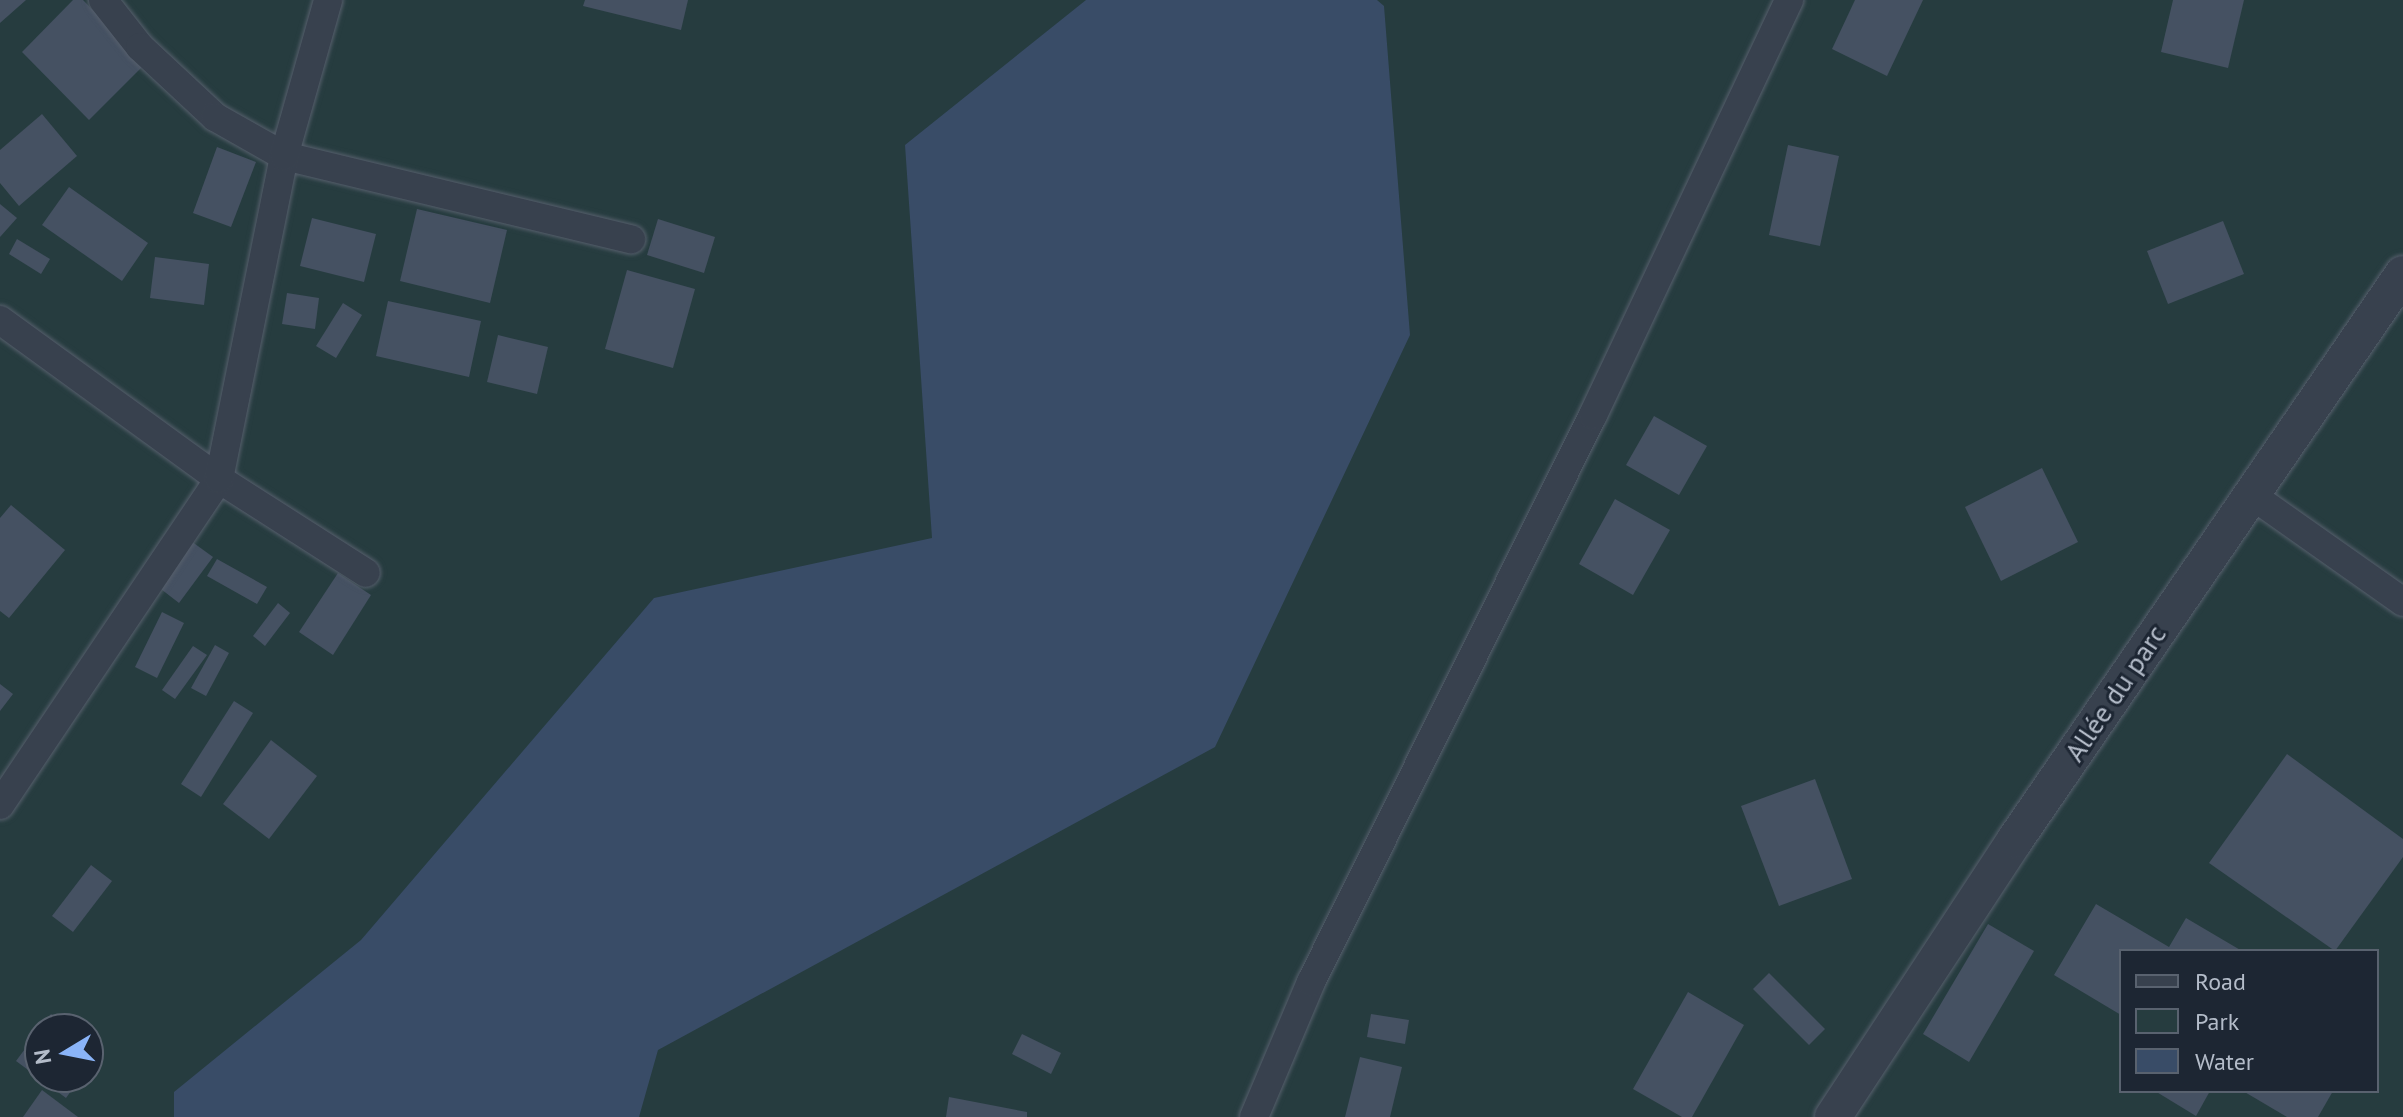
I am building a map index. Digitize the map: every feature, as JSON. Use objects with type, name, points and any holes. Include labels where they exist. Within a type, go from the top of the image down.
[{"type":"street","points":[[103,0],[140,47],[215,117],[284,156],[631,239]]},
{"type":"street","points":[[0,805],[219,479],[284,156],[328,0]]},
{"type":"street","points":[[1254,1117],[1311,982],[1593,415],[1789,0]]},
{"type":"street","name":"Allée du parc","points":[[1833,1117],[2250,494],[2403,274]]},
{"type":"street","points":[[0,320],[219,479],[366,573]]},
{"type":"street","points":[[2250,494],[2403,602]]},
{"type":"green space","points":[[0,0],[2403,0],[2403,1117],[0,1117]]},
{"type":"water","points":[[1086,0],[1377,0],[1384,6],[1410,335],[1215,747],[658,1050],[639,1117],[174,1117],[174,1092],[361,940],[654,598],[932,538],[905,145]]},
{"type":"building","points":[[0,0],[26,0],[0,23]]},
{"type":"building","points":[[73,0],[83,0],[145,64],[89,120],[22,52]]},
{"type":"building","points":[[585,0],[688,0],[681,30],[583,6]]},
{"type":"building","points":[[1855,0],[1923,0],[1887,76],[1832,49]]},
{"type":"building","points":[[2173,0],[2244,0],[2228,68],[2161,52]]},
{"type":"building","points":[[42,114],[77,156],[19,206],[0,183],[0,150]]},
{"type":"building","points":[[1788,145],[1839,156],[1820,246],[1769,235]]},
{"type":"building","points":[[217,147],[256,162],[231,227],[193,213]]},
{"type":"building","points":[[69,187],[148,243],[122,281],[42,225]]},
{"type":"building","points":[[0,204],[17,218],[0,237]]},
{"type":"building","points":[[417,209],[507,230],[490,303],[400,281]]},
{"type":"building","points":[[312,218],[376,234],[364,282],[300,266]]},
{"type":"building","points":[[658,219],[715,237],[704,273],[647,255]]},
{"type":"building","points":[[2223,221],[2244,274],[2168,304],[2147,251]]},
{"type":"building","points":[[17,239],[50,259],[41,274],[9,254]]},
{"type":"building","points":[[155,257],[209,264],[204,305],[150,298]]},
{"type":"building","points":[[627,270],[695,289],[673,368],[605,349]]},
{"type":"building","points":[[287,293],[319,298],[315,329],[282,324]]},
{"type":"building","points":[[388,301],[481,321],[469,377],[376,356]]},
{"type":"building","points":[[343,303],[362,315],[336,358],[316,346]]},
{"type":"building","points":[[498,335],[548,347],[537,394],[487,382]]},
{"type":"building","points":[[1654,416],[1707,446],[1679,495],[1626,465]]},
{"type":"building","points":[[2042,468],[2078,542],[2001,581],[1965,507]]},
{"type":"building","points":[[1615,499],[1670,530],[1633,595],[1579,564]]},
{"type":"building","points":[[11,505],[65,550],[9,618],[0,611],[0,518]]},
{"type":"building","points":[[191,541],[213,557],[179,603],[157,586]]},
{"type":"building","points":[[217,559],[267,587],[257,604],[207,576]]},
{"type":"building","points":[[338,573],[371,595],[333,655],[299,632]]},
{"type":"building","points":[[278,603],[290,613],[265,646],[253,636]]},
{"type":"building","points":[[162,612],[184,623],[157,678],[135,667]]},
{"type":"building","points":[[215,645],[229,653],[206,696],[191,688]]},
{"type":"building","points":[[193,646],[207,655],[175,699],[162,690]]},
{"type":"building","points":[[0,684],[13,694],[0,711]]},
{"type":"building","points":[[234,701],[253,713],[201,797],[181,784]]},
{"type":"building","points":[[271,740],[317,776],[269,839],[223,804]]},
{"type":"building","points":[[2287,754],[2403,839],[2403,857],[2336,949],[2332,949],[2209,863]]},
{"type":"building","points":[[1815,779],[1852,879],[1779,906],[1741,806]]},
{"type":"building","points":[[91,865],[112,881],[73,932],[52,916]]},
{"type":"building","points":[[2096,904],[2169,947],[2186,918],[2239,949],[2119,949],[2119,1014],[2054,975]]},
{"type":"building","points":[[1988,924],[2034,951],[1969,1062],[1923,1034]]},
{"type":"building","points":[[1769,973],[1825,1029],[1809,1045],[1753,989]]},
{"type":"building","points":[[1688,992],[1744,1025],[1692,1117],[1682,1117],[1633,1089]]},
{"type":"building","points":[[1371,1014],[1409,1020],[1405,1044],[1367,1037]]},
{"type":"building","points":[[1022,1034],[1061,1053],[1051,1074],[1012,1054]]},
{"type":"building","points":[[24,1050],[24,1067],[16,1061]]},
{"type":"building","points":[[1360,1057],[1402,1067],[1390,1117],[1345,1117]]},
{"type":"building","points":[[40,1093],[46,1093],[78,1117],[23,1117]]},
{"type":"building","points":[[2158,1093],[2209,1093],[2196,1116]]},
{"type":"building","points":[[2246,1093],[2332,1093],[2318,1117],[2287,1117]]},
{"type":"building","points":[[949,1097],[1027,1112],[1027,1117],[946,1117]]}]
